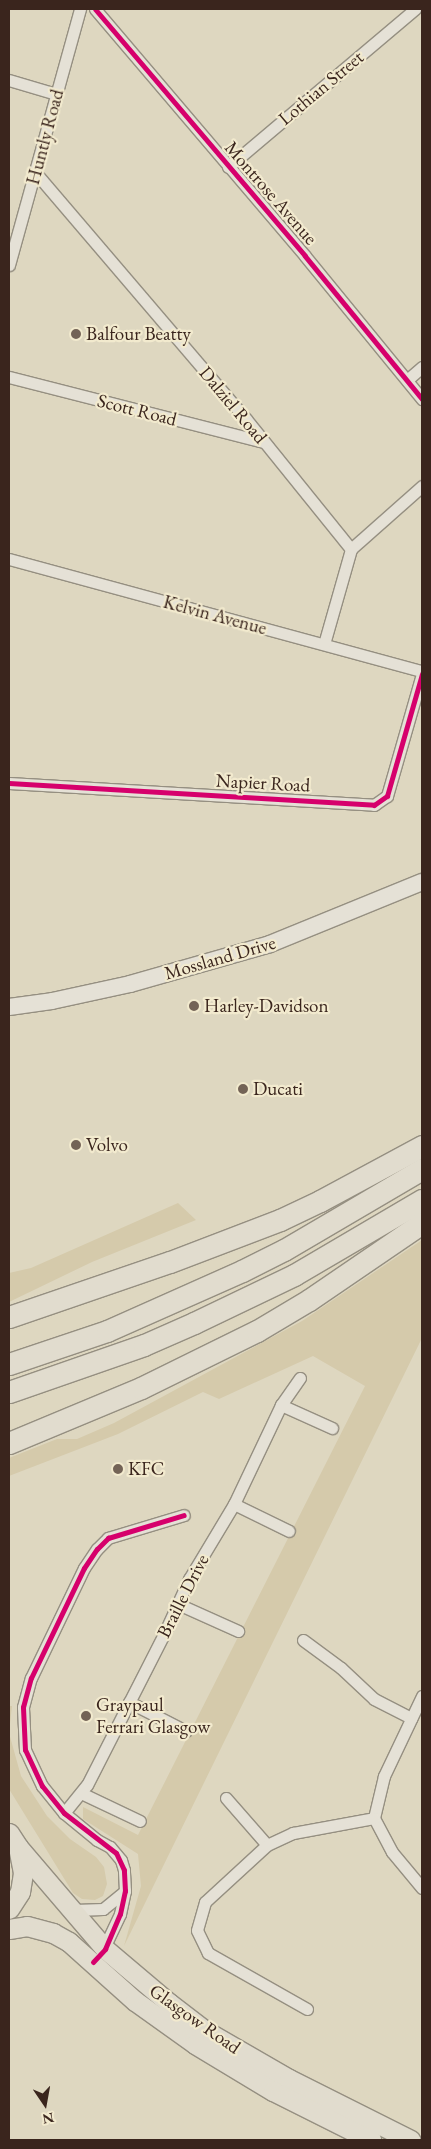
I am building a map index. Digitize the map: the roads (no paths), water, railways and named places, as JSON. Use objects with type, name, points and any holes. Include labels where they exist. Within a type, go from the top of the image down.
[{"type":"highway","points":[[9,1317],[170,1262],[280,1220],[320,1202],[422,1146]]},
{"type":"highway","points":[[9,1364],[107,1331],[218,1282],[284,1250],[422,1169]]},
{"type":"highway","points":[[9,1392],[144,1345],[194,1323],[294,1275],[422,1200]]},
{"type":"highway","points":[[9,1443],[141,1388],[257,1331],[309,1300],[422,1223]]},
{"type":"main road","points":[[9,1908],[14,1903],[23,1883],[23,1862],[14,1840]]},
{"type":"main road","name":"Glasgow Road","points":[[14,1840],[74,1910],[99,1956],[135,2000],[195,2044],[273,2091],[371,2140]]},
{"type":"main road","name":"Glasgow Road","points":[[9,1929],[27,1926],[53,1933],[99,1956],[144,1984],[204,2030],[289,2079],[411,2140]]},
{"type":"street","name":"Huntly Road","points":[[9,265],[12,242],[35,172],[80,9]]},
{"type":"street","name":"Montrose Avenue","points":[[94,9],[422,399]]},
{"type":"street","name":"Lothian Street","points":[[228,167],[415,9]]},
{"type":"street","points":[[9,80],[56,94]]},
{"type":"street","name":"Dalziel Road","points":[[35,172],[264,442],[351,548]]},
{"type":"street","points":[[407,380],[422,367]]},
{"type":"street","name":"Scott Road","points":[[9,377],[264,442]]},
{"type":"street","points":[[324,644],[351,548],[422,486]]},
{"type":"street","name":"Kelvin Avenue","points":[[9,559],[422,672]]},
{"type":"street","name":"Napier Road","points":[[9,783],[374,804],[386,796],[422,672]]},
{"type":"street","name":"Mossland Drive","points":[[9,1008],[52,1002],[125,985],[270,944],[422,882]]},
{"type":"street","name":"Braille Drive","points":[[64,1813],[87,1785],[189,1579],[234,1504],[281,1405],[300,1378]]},
{"type":"street","points":[[281,1405],[332,1428]]},
{"type":"street","points":[[234,1504],[289,1531]]},
{"type":"street","points":[[99,1956],[120,1914],[125,1891],[124,1870],[116,1853],[64,1813],[42,1786],[25,1750],[23,1708],[31,1678],[84,1568],[97,1549],[108,1538],[184,1515]]},
{"type":"street","points":[[178,1604],[238,1630]]},
{"type":"street","points":[[303,1640],[341,1668],[374,1699],[411,1718]]},
{"type":"street","points":[[422,1696],[384,1776],[374,1818],[392,1852],[422,1888]]},
{"type":"street","points":[[129,1702],[186,1731]]},
{"type":"street","points":[[81,1792],[140,1821]]},
{"type":"street","points":[[226,1798],[267,1846]]},
{"type":"street","points":[[307,2009],[208,1953],[198,1930],[204,1902],[267,1846],[293,1833],[374,1818]]},
{"type":"street","points":[[74,1910],[103,1909],[125,1891]]},
{"type":"place","name":"Balfour Beatty","points":[[76,334]]},
{"type":"place","name":"Harley-Davidson","points":[[194,1006]]},
{"type":"place","name":"Ducati","points":[[243,1089]]},
{"type":"place","name":"Volvo","points":[[76,1145]]},
{"type":"place","name":"KFC","points":[[118,1469]]},
{"type":"place","name":"Graypaul Ferrari Glasgow","points":[[86,1716]]}]
